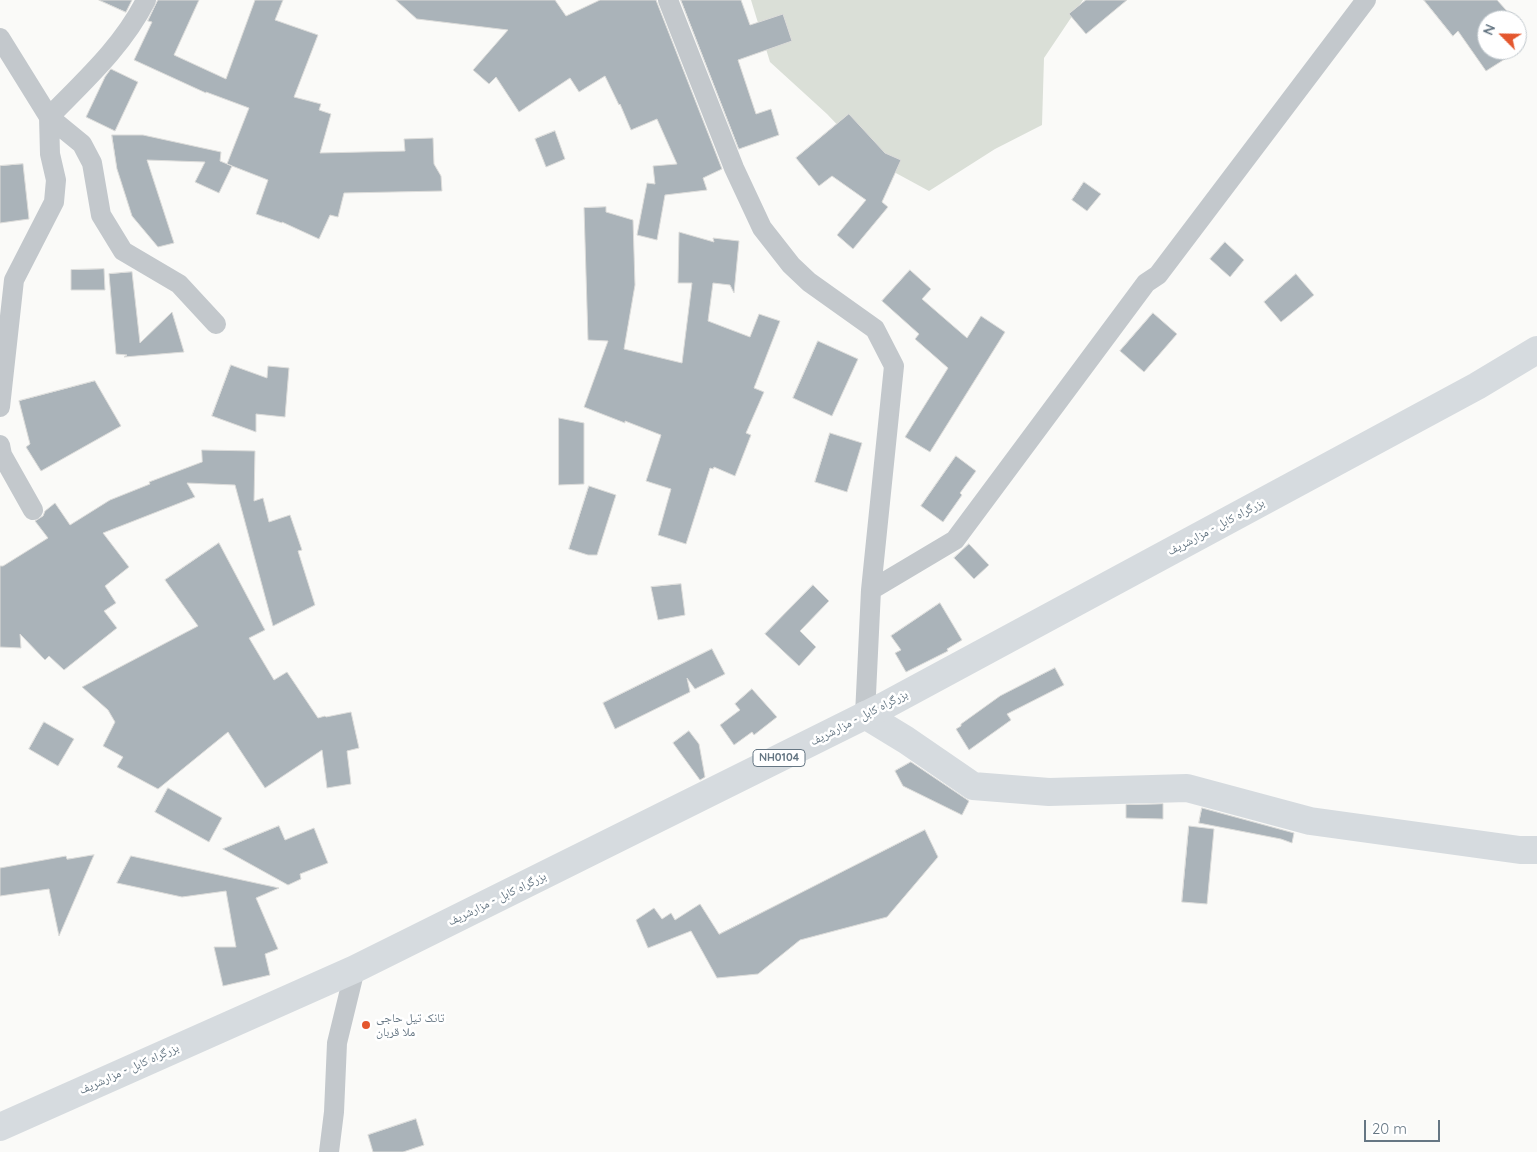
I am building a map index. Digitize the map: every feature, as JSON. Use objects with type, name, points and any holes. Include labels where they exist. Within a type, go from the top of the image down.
[{"type":"main road","name":"بزرگراه کابل - مزارشریف","points":[[0,1126],[355,969],[865,715],[1468,391],[1537,350]]},
{"type":"main road","points":[[865,715],[906,740],[973,786],[1049,792],[1187,788],[1310,821],[1520,850],[1537,850]]},
{"type":"street","points":[[0,408],[14,280],[54,202],[56,180],[50,154],[49,117],[113,51],[137,18],[146,0]]},
{"type":"street","points":[[668,0],[734,168],[762,228],[791,265],[809,282],[875,329],[894,366],[871,590],[865,715]]},
{"type":"street","points":[[871,590],[955,540],[1146,284],[1158,275],[1366,0]]},
{"type":"street","points":[[0,38],[49,117],[82,144],[92,163],[102,215],[124,251],[179,284],[216,324]]},
{"type":"street","points":[[0,445],[2,455],[34,510]]},
{"type":"street","points":[[329,1152],[334,1112],[336,1043],[355,969]]},
{"type":"shaded area","points":[[751,0],[1083,0],[1044,58],[1042,125],[995,149],[929,191],[870,159],[827,114],[770,62]]},
{"type":"building","points":[[99,0],[132,0],[126,12]]},
{"type":"building","points":[[158,0],[199,0],[174,55],[226,79],[255,0],[283,0],[275,20],[318,35],[294,97],[321,104],[319,110],[331,114],[320,153],[405,151],[404,139],[433,138],[434,164],[441,176],[442,191],[344,193],[338,217],[330,215],[319,239],[282,222],[256,214],[268,180],[227,164],[249,108],[206,93],[134,60],[152,22],[148,21]]},
{"type":"building","points":[[396,0],[555,0],[566,16],[600,0],[656,0],[722,169],[703,178],[707,190],[665,195],[657,240],[637,235],[647,183],[655,184],[653,166],[677,164],[657,119],[631,130],[605,76],[579,92],[570,78],[519,112],[496,77],[489,84],[473,70],[508,30],[417,19]]},
{"type":"building","points":[[681,0],[741,0],[750,25],[783,14],[792,41],[738,60],[756,114],[771,109],[779,135],[739,149]]},
{"type":"building","points":[[1086,0],[1127,0],[1086,34],[1069,14]]},
{"type":"building","points":[[1424,0],[1497,0],[1506,10],[1477,10],[1477,58],[1458,31],[1453,36]]},
{"type":"building","points":[[1478,60],[1503,60],[1486,71]]},
{"type":"building","points":[[111,69],[138,82],[115,131],[86,117],[105,77]]},
{"type":"building","points":[[849,114],[885,153],[901,160],[882,202],[888,207],[853,249],[837,235],[866,200],[832,176],[819,186],[796,158]]},
{"type":"building","points":[[555,131],[565,159],[546,167],[535,139]]},
{"type":"building","points":[[112,135],[143,135],[221,152],[220,161],[232,166],[219,193],[195,182],[205,162],[147,160],[174,243],[158,247],[132,216],[117,169]]},
{"type":"building","points":[[23,164],[29,219],[0,223],[0,166]]},
{"type":"building","points":[[1084,182],[1101,194],[1087,211],[1072,200]]},
{"type":"building","points":[[606,207],[606,212],[633,220],[635,285],[624,349],[682,363],[692,283],[678,283],[679,232],[714,242],[713,238],[739,241],[734,293],[730,285],[713,283],[708,321],[750,337],[759,314],[780,321],[754,388],[764,392],[746,433],[751,435],[735,476],[714,467],[713,469],[710,468],[686,544],[658,535],[671,489],[646,481],[661,435],[584,407],[608,341],[588,340],[584,208]]},
{"type":"building","points":[[1225,242],[1244,260],[1230,277],[1210,259]]},
{"type":"building","points":[[104,269],[105,290],[71,290],[71,270]]},
{"type":"building","points":[[910,270],[931,289],[922,299],[967,338],[981,316],[1005,332],[930,452],[905,437],[948,368],[915,339],[919,334],[882,301]]},
{"type":"building","points":[[132,272],[140,343],[172,312],[184,352],[124,357],[127,355],[116,354],[109,274]]},
{"type":"building","points":[[1296,274],[1314,295],[1281,322],[1264,302]]},
{"type":"building","points":[[1153,313],[1177,334],[1144,372],[1120,351]]},
{"type":"building","points":[[818,341],[858,359],[832,416],[793,398]]},
{"type":"building","points":[[231,365],[267,378],[268,366],[289,368],[285,417],[256,414],[256,432],[212,416]]},
{"type":"building","points":[[95,381],[121,426],[41,471],[26,447],[30,444],[19,401]]},
{"type":"building","points":[[559,418],[584,423],[584,484],[559,485]]},
{"type":"building","points":[[830,433],[862,443],[847,492],[815,482]]},
{"type":"building","points":[[202,450],[255,451],[254,501],[263,498],[269,522],[290,515],[302,550],[298,551],[315,605],[273,626],[235,485],[187,483],[195,497],[103,533],[129,567],[105,586],[116,603],[104,611],[117,628],[64,670],[49,656],[45,660],[20,634],[21,648],[0,647],[0,566],[3,566],[48,538],[35,521],[43,516],[45,511],[55,503],[70,525],[110,500],[150,484],[149,482],[202,462]]},
{"type":"building","points":[[956,456],[976,471],[943,522],[921,506]]},
{"type":"building","points":[[589,486],[616,495],[597,555],[588,555],[569,549]]},
{"type":"building","points":[[219,543],[265,630],[249,638],[274,680],[287,672],[318,718],[351,712],[359,748],[347,751],[351,784],[327,788],[322,750],[265,788],[228,732],[158,789],[117,767],[123,757],[103,746],[115,722],[108,710],[82,687],[198,626],[165,580]]},
{"type":"building","points":[[969,544],[989,565],[974,579],[954,558]]},
{"type":"building","points":[[681,584],[685,615],[658,620],[651,587]]},
{"type":"building","points":[[813,585],[829,601],[800,631],[816,647],[799,666],[765,634]]},
{"type":"building","points":[[940,603],[962,640],[947,649],[948,651],[906,672],[895,653],[901,650],[891,636]]},
{"type":"building","points":[[712,649],[725,674],[695,689],[687,678],[690,692],[615,729],[603,703]]},
{"type":"building","points":[[1055,668],[1064,685],[1007,714],[1011,720],[969,750],[956,729],[961,724],[1000,696]]},
{"type":"building","points":[[752,689],[777,717],[754,735],[752,732],[734,745],[720,725],[740,710],[735,704]]},
{"type":"building","points":[[44,722],[74,739],[58,766],[29,749]]},
{"type":"building","points":[[689,731],[699,744],[705,777],[700,780],[673,743]]},
{"type":"building","points":[[911,762],[969,801],[962,815],[903,786],[895,771]]},
{"type":"building","points":[[168,788],[222,818],[209,842],[155,812]]},
{"type":"building","points":[[1163,804],[1163,819],[1126,818],[1126,805]]},
{"type":"building","points":[[1202,808],[1294,833],[1292,843],[1281,839],[1199,823]]},
{"type":"building","points":[[279,826],[285,840],[314,828],[328,863],[300,874],[301,879],[288,885],[223,849]]},
{"type":"building","points":[[1189,826],[1214,829],[1207,904],[1182,902]]},
{"type":"building","points":[[925,830],[938,857],[887,917],[800,940],[758,974],[717,978],[691,931],[648,948],[636,920],[654,908],[662,919],[671,913],[675,920],[700,904],[719,934]]},
{"type":"building","points":[[94,855],[59,936],[49,889],[0,896],[0,868],[66,856],[67,859]]},
{"type":"building","points":[[131,856],[279,888],[256,898],[278,949],[265,954],[270,975],[223,986],[214,947],[236,947],[226,891],[182,897],[117,883]]},
{"type":"building","points":[[416,1119],[424,1145],[403,1152],[373,1152],[368,1135]]},
{"type":"place","name":"تانک تیل حاجی ملا قربان","points":[[366,1025]]}]
